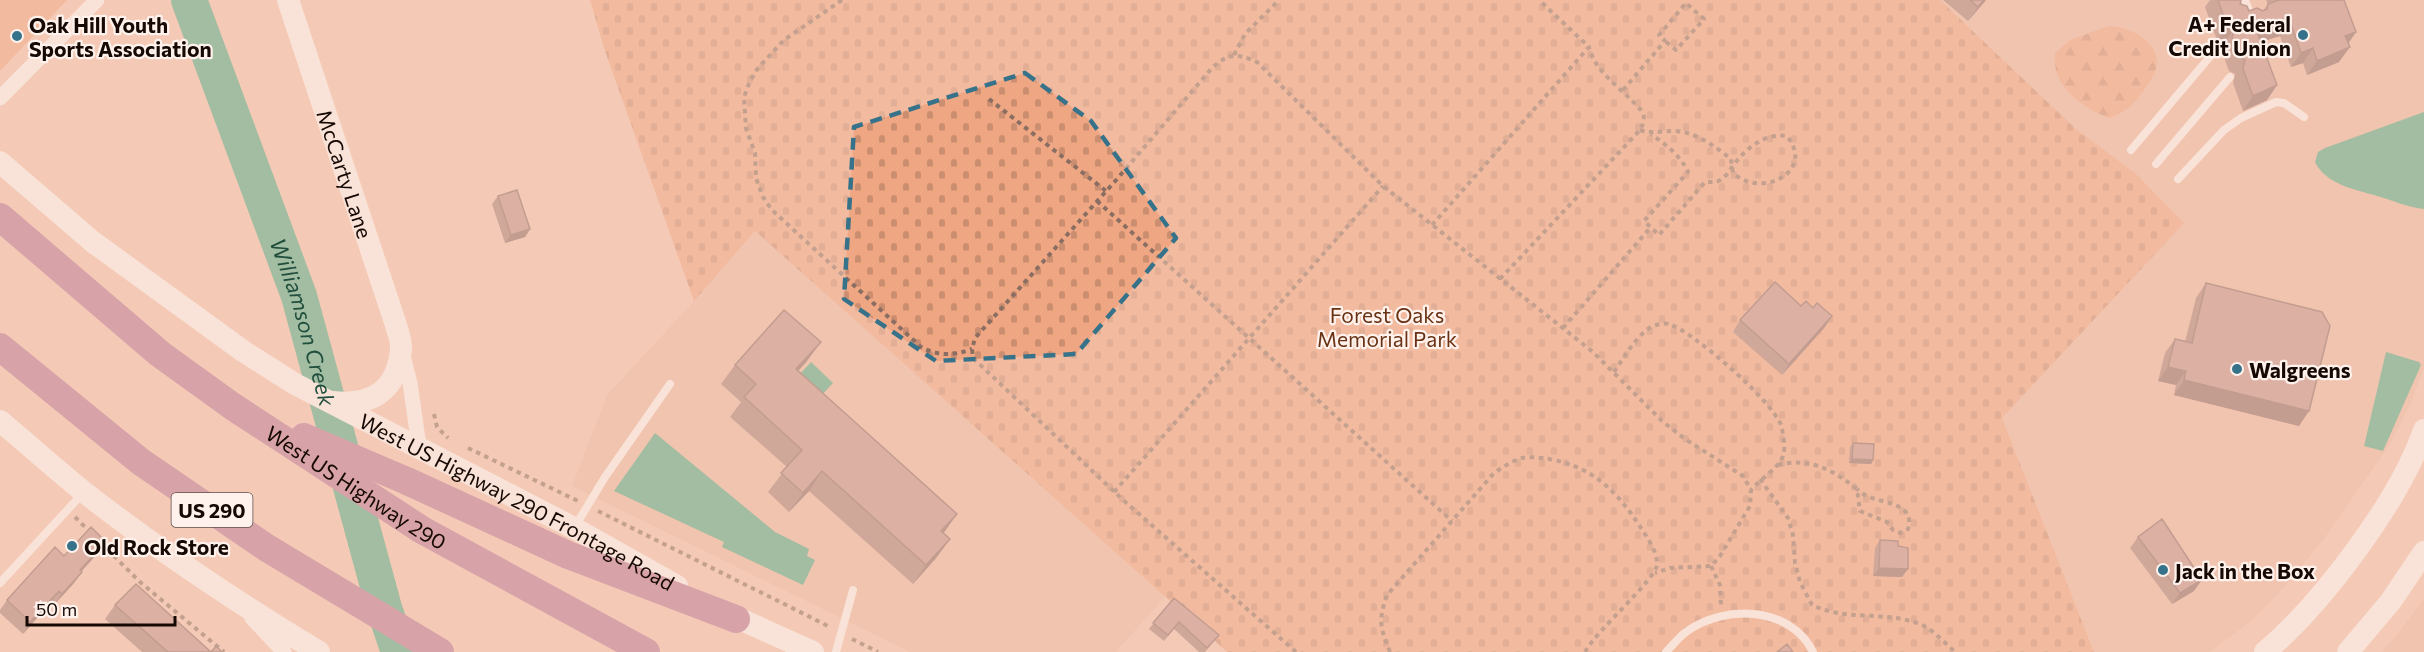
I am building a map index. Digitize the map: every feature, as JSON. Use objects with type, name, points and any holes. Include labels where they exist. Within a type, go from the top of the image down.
[{"type":"highway","name":"West US Highway 290","points":[[0,217],[160,354],[232,406],[422,530],[646,652]]},
{"type":"highway","name":"US 290","points":[[0,347],[141,462],[267,548],[440,652]]},
{"type":"highway","points":[[232,406],[407,481],[568,555],[736,619]]},
{"type":"main road","name":"McCarty Lane","points":[[288,0],[395,322],[401,348],[395,373],[386,388],[372,399],[352,404],[329,401]]},
{"type":"main road","name":"West US Highway 290 Frontage Road","points":[[0,162],[93,242],[243,351],[295,384],[574,528],[736,619],[813,652]]},
{"type":"main road","points":[[0,421],[84,492],[208,581],[319,652]]},
{"type":"main road","points":[[2265,652],[2323,592],[2363,539],[2399,482],[2424,430]]},
{"type":"main road","points":[[2348,652],[2391,601],[2424,552]]},
{"type":"street","points":[[0,98],[96,0]]},
{"type":"street","name":"McCarty Lane","points":[[401,348],[410,383],[419,446]]},
{"type":"street","points":[[233,598],[284,652]]},
{"type":"lane","points":[[2245,0],[2252,20]]},
{"type":"lane","points":[[2131,150],[2219,46]]},
{"type":"lane","points":[[2156,164],[2230,76]]},
{"type":"lane","points":[[2178,179],[2224,130],[2241,118],[2276,102],[2284,103],[2304,117]]},
{"type":"lane","points":[[574,528],[670,384]]},
{"type":"lane","points":[[0,583],[84,492]]},
{"type":"lane","points":[[836,652],[853,590]]},
{"type":"lane","points":[[1666,652],[1685,632],[1700,623],[1720,616],[1773,616],[1799,631],[1813,652]]},
{"type":"path","points":[[842,0],[784,40],[750,81],[744,97],[746,128],[755,153],[756,178],[763,197],[772,210],[921,347],[934,354],[949,355],[972,349]]},
{"type":"path","points":[[1234,55],[1251,27],[1279,0]]},
{"type":"path","points":[[1500,279],[1640,130],[1644,122],[1642,112],[1596,64],[1589,47],[1539,0]]},
{"type":"path","points":[[1686,3],[1704,19],[1676,50],[1665,41],[1659,35],[1686,3]]},
{"type":"path","points":[[1623,90],[1665,41]]},
{"type":"path","points":[[1432,225],[1589,47]]},
{"type":"path","points":[[1296,652],[1114,492],[974,358],[972,349],[975,338],[1212,68],[1224,58],[1234,55],[1257,62],[1383,186],[1593,352],[1662,420],[1685,439],[1743,476],[1751,490],[1750,506],[1720,556],[1711,566],[1677,567],[1655,573],[1610,620],[1585,652]]},
{"type":"path","points":[[989,99],[1106,191]]},
{"type":"path","points":[[1640,130],[1651,134],[1668,146],[1685,165],[1688,172],[1644,221],[1659,235],[1705,182],[1716,182],[1723,178],[1732,167],[1740,156],[1760,140],[1777,135],[1787,136],[1795,150],[1796,160],[1792,169],[1773,183],[1749,182],[1738,178],[1734,173],[1732,167],[1731,159],[1721,151],[1689,135],[1677,131],[1651,134]]},
{"type":"path","points":[[1114,492],[1383,186]]},
{"type":"path","points":[[1097,201],[1452,521]]},
{"type":"path","points":[[1563,328],[1651,227]]},
{"type":"path","points":[[1614,372],[1647,329],[1656,324],[1668,323],[1700,343],[1770,407],[1780,424],[1784,442],[1783,456],[1751,490]]},
{"type":"path","points":[[431,404],[437,427],[447,437],[457,442]]},
{"type":"path","points":[[467,447],[878,652]]},
{"type":"path","points":[[1390,652],[1383,634],[1380,615],[1387,595],[1494,473],[1524,457],[1560,461],[1579,467],[1615,494],[1649,540],[1657,562],[1655,573]]},
{"type":"path","points":[[1777,465],[1788,462],[1825,467],[1857,489],[1867,497],[1891,501],[1899,506],[1910,522],[1908,529],[1900,533],[1893,530],[1887,522],[1860,511],[1857,489]]},
{"type":"path","points":[[1760,479],[1788,518],[1800,582],[1812,605],[1832,613],[1897,617],[1910,621],[1925,627],[1955,652]]},
{"type":"path","points":[[68,509],[92,534]]},
{"type":"path","points":[[100,542],[140,582],[224,652]]},
{"type":"path","points":[[1711,566],[1720,585],[1720,616]]},
{"type":"highlighted area","points":[[1025,73],[1091,121],[1176,238],[1076,354],[936,361],[844,299],[854,127]]},
{"type":"shaded area","points":[[1940,0],[2424,0],[2424,368],[2410,405],[2390,444],[2324,539],[2254,619],[2210,652],[2094,652],[2002,418],[2135,173],[2076,129]]},
{"type":"shaded area","points":[[2424,112],[2424,209],[2349,188],[2326,176],[2315,162],[2318,152],[2325,148]]},
{"type":"shaded area","points":[[755,231],[1165,597],[1116,652],[910,652],[572,486],[607,395]]},
{"type":"shaded area","points":[[2386,352],[2419,362],[2421,365],[2383,451],[2364,446]]},
{"type":"shaded area","points":[[811,362],[833,383],[821,396],[799,375]]},
{"type":"shaded area","points":[[655,433],[775,532],[809,549],[807,556],[815,560],[803,585],[722,547],[724,542],[614,491]]},
{"type":"shaded area","points":[[2424,598],[2424,652],[2381,652],[2397,635]]},
{"type":"green space","name":"Oak Hill Youth Sports Association","points":[[0,0],[67,0],[0,71]]},
{"type":"green space","name":"Forest Oaks Memorial Park","points":[[590,0],[1940,0],[2076,129],[2135,173],[2184,223],[2002,418],[2094,652],[1227,652],[755,231],[694,301],[605,51]]},
{"type":"green space","points":[[2109,26],[2126,29],[2143,38],[2154,51],[2157,59],[2154,74],[2138,98],[2124,111],[2109,118],[2088,108],[2070,94],[2058,76],[2055,53],[2070,40]]},
{"type":"building","points":[[1970,0],[1984,0],[1978,7]]},
{"type":"building","points":[[2218,0],[2241,0],[2240,4],[2247,6],[2249,11],[2257,8],[2263,11],[2267,9],[2268,4],[2279,0],[2344,0],[2356,32],[2345,36],[2350,47],[2317,61],[2313,48],[2301,53],[2290,21],[2257,32],[2277,85],[2253,96],[2243,69],[2245,60],[2239,57],[2232,38],[2234,29],[2227,26]]},
{"type":"building","points":[[517,190],[530,229],[511,235],[498,196]]},
{"type":"building","points":[[1775,282],[1801,306],[1806,301],[1813,308],[1817,303],[1832,316],[1789,364],[1740,320]]},
{"type":"building","name":"Walgreens","points":[[2206,283],[2322,312],[2330,326],[2309,411],[2184,380],[2186,371],[2168,367],[2175,339],[2192,343]]},
{"type":"building","points":[[784,310],[821,342],[796,369],[957,514],[941,531],[950,539],[926,565],[822,471],[803,493],[781,473],[802,450],[744,397],[756,384],[735,365]]},
{"type":"building","points":[[1853,443],[1874,444],[1873,460],[1852,459]]},
{"type":"building","points":[[2162,519],[2202,580],[2180,593],[2138,537]]},
{"type":"building","points":[[91,527],[106,542],[62,594],[59,591],[30,622],[7,600],[55,547],[64,556]]},
{"type":"building","points":[[1880,540],[1898,541],[1898,546],[1908,548],[1908,569],[1879,568]]},
{"type":"building","points":[[136,584],[211,652],[168,652],[115,605]]},
{"type":"building","points":[[1174,598],[1219,635],[1207,648],[1179,622],[1168,635],[1153,623]]},
{"type":"building","points":[[1787,644],[1793,652],[1777,652]]},
{"type":"building","points":[[216,646],[222,652],[211,652]]},
{"type":"waterway","name":"Williamson Creek","points":[[189,0],[299,296],[384,608],[399,652]]},
{"type":"place","name":"A+ Federal Credit Union","points":[[2303,35]]},
{"type":"place","name":"Oak Hill Youth Sports Association","points":[[17,36]]},
{"type":"place","name":"Walgreens","points":[[2237,369]]},
{"type":"place","name":"Old Rock Store","points":[[72,546]]},
{"type":"place","name":"Jack in the Box","points":[[2163,570]]}]
